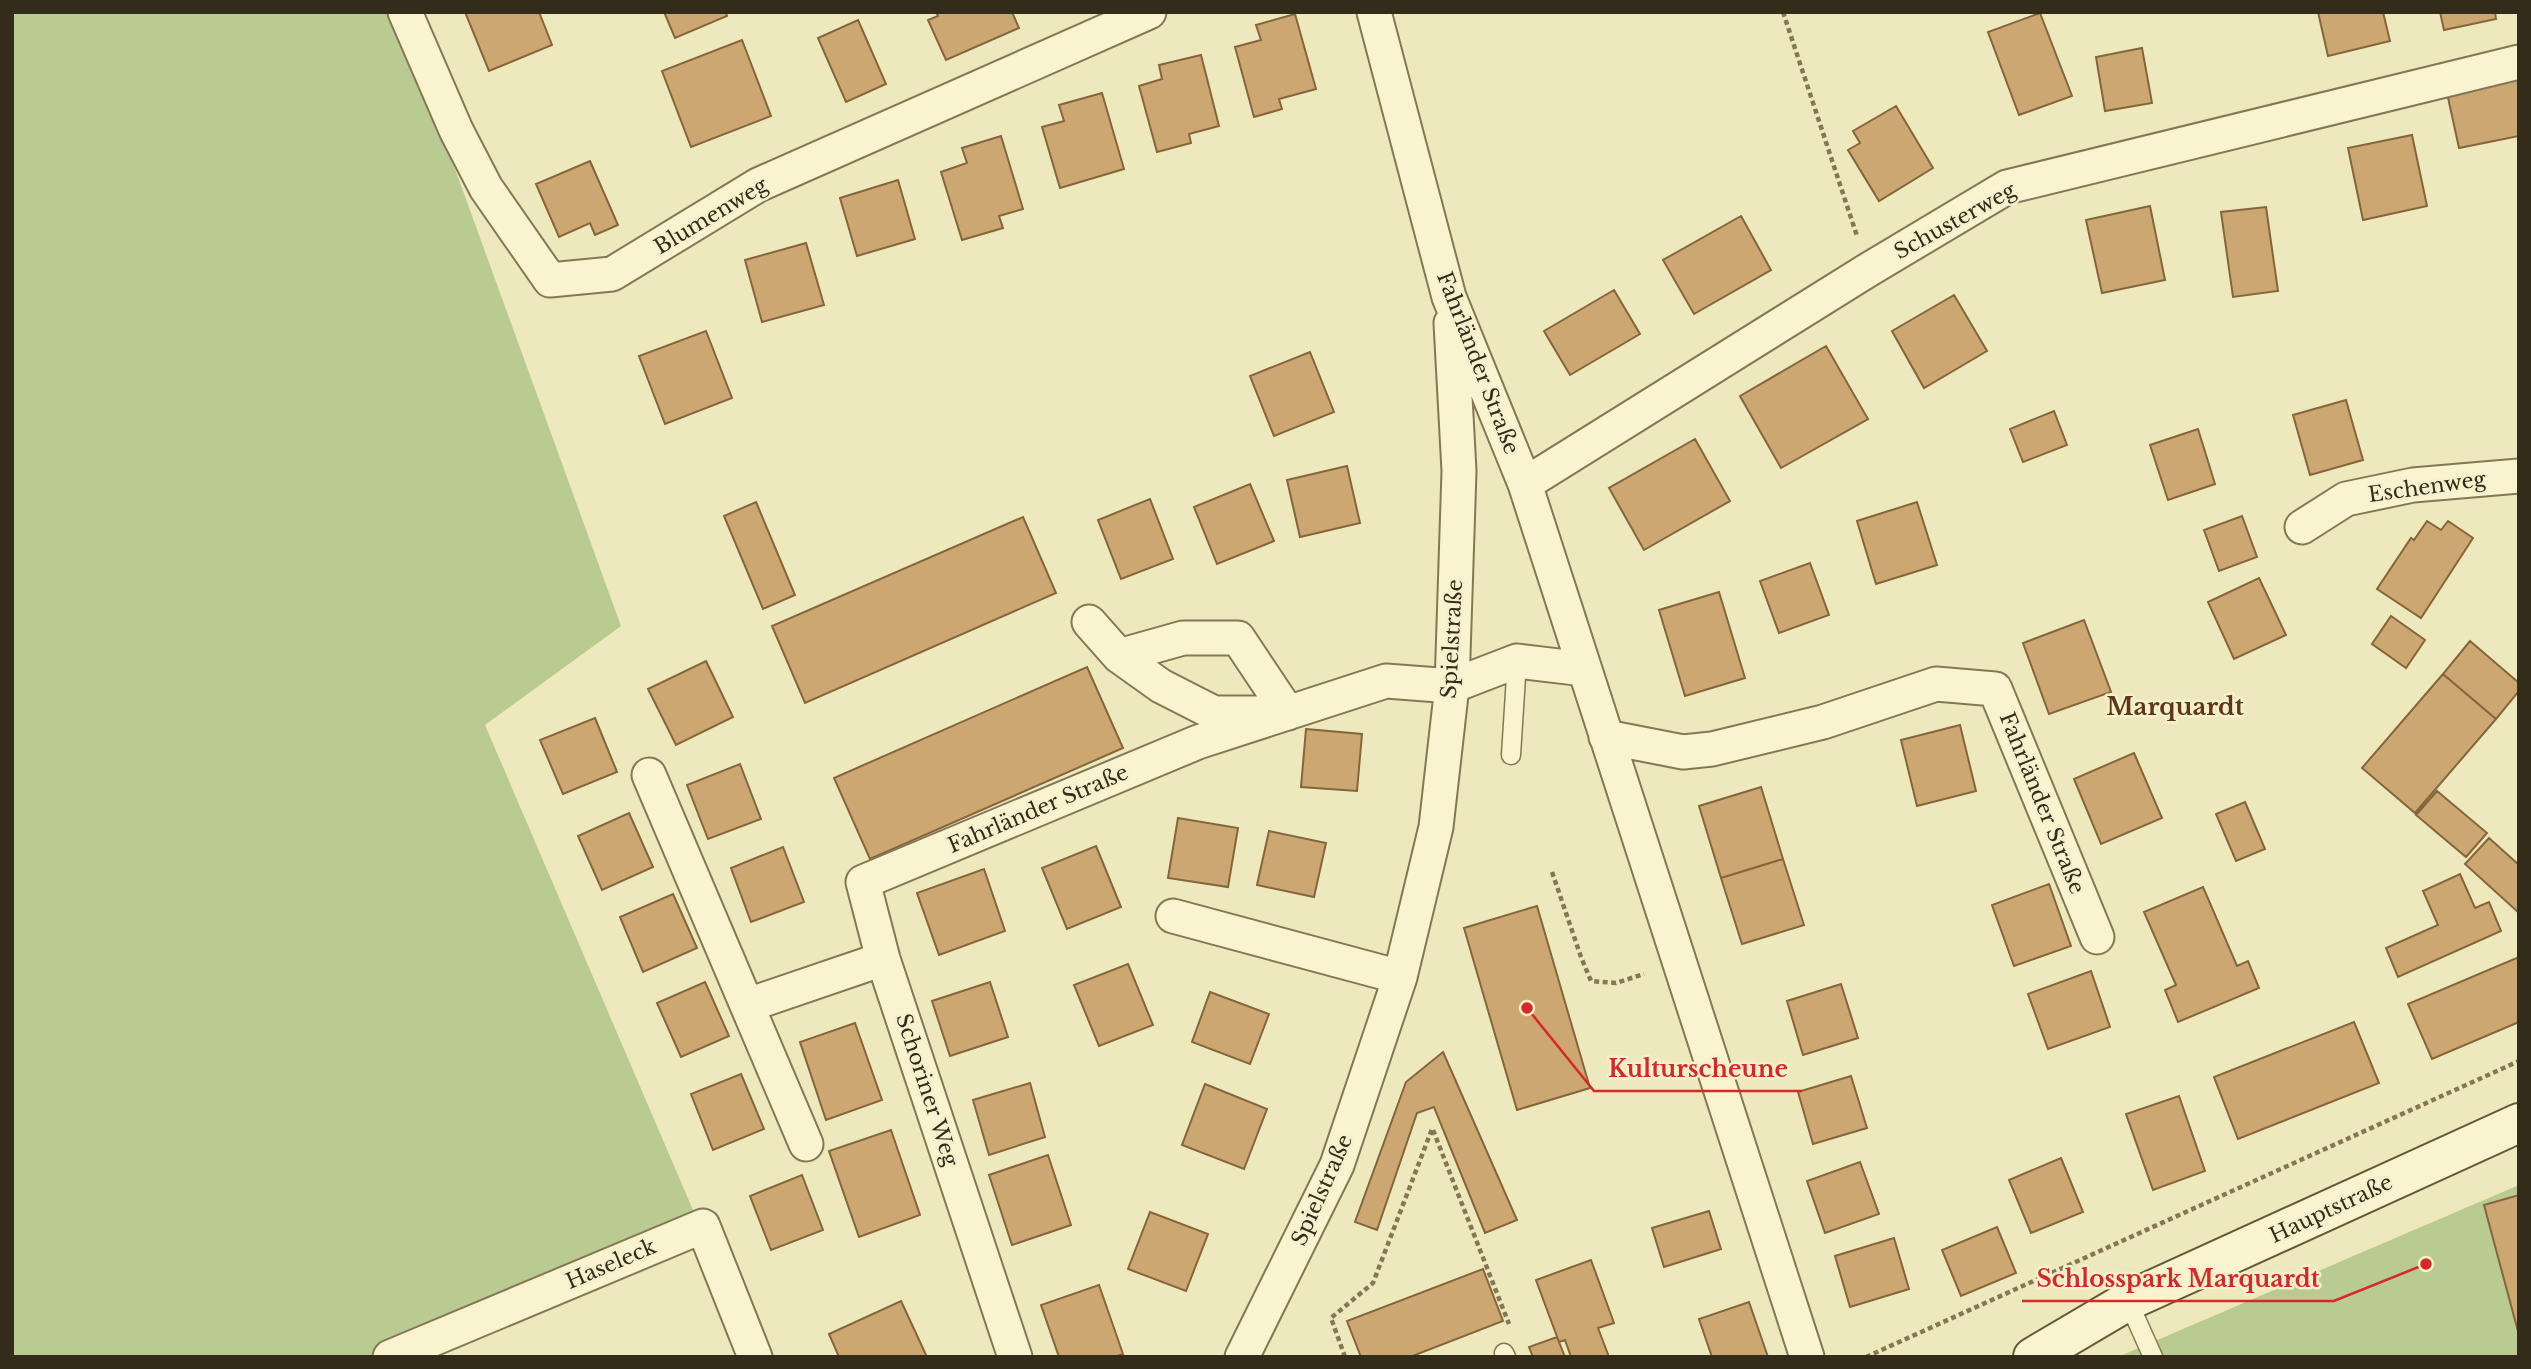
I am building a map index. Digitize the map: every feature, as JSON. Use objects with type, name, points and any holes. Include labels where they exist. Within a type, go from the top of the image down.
[{"type":"street","name":"Blumenweg","points":[[405,12],[456,130],[486,188],[550,279],[612,274],[758,185],[1149,12]]},
{"type":"street","name":"Fahrländer Straße","points":[[1374,12],[1449,297],[1525,484],[1807,1357]]},
{"type":"street","name":"Schusterweg","points":[[1525,484],[1868,270],[2007,187],[2519,62]]},
{"type":"street","name":"Spielstraße","points":[[1242,1357],[1337,1165],[1400,976],[1436,828],[1451,686],[1459,471],[1449,297]]},
{"type":"street","name":"Eschenweg","points":[[2302,527],[2346,499],[2413,485],[2519,476]]},
{"type":"street","name":"Fahrländer Straße","points":[[1089,622],[1119,656],[1161,686],[1214,713],[1288,713]]},
{"type":"street","points":[[1119,656],[1183,638],[1238,638],[1288,713]]},
{"type":"street","name":"Fahrländer Straße","points":[[883,959],[863,882],[1198,742],[1386,681],[1451,686],[1517,661],[1584,669]]},
{"type":"street","name":"Fahrländer Straße","points":[[1606,737],[1683,752],[1712,749],[1823,722],[1936,684],[1995,689],[2097,937]]},
{"type":"street","points":[[649,775],[806,1144]]},
{"type":"street","points":[[1173,916],[1400,976]]},
{"type":"street","points":[[748,1005],[883,959]]},
{"type":"street","name":"Schoriner Weg","points":[[883,959],[1015,1357]]},
{"type":"street","name":"Hauptstraße","points":[[2033,1357],[2128,1301],[2519,1123]]},
{"type":"street","name":"Haseleck","points":[[390,1357],[703,1226],[755,1357]]},
{"type":"lane","points":[[1511,755],[1517,661]]},
{"type":"lane","points":[[2128,1301],[2153,1357]]},
{"type":"path","points":[[1783,12],[1868,270]]},
{"type":"path","points":[[1552,872],[1591,981],[1616,983],[1679,962]]},
{"type":"path","points":[[1866,1357],[2519,1061]]},
{"type":"path","points":[[1345,1357],[1331,1318],[1373,1283],[1433,1129],[1518,1349],[1505,1355]]},
{"type":"green space","points":[[12,12],[398,12],[621,626],[485,725],[696,1217],[373,1357],[12,1357]]},
{"type":"green space","points":[[2519,1185],[2519,1357],[2118,1357],[2148,1344]]},
{"type":"building","points":[[465,12],[539,12],[552,45],[489,71]]},
{"type":"building","points":[[664,12],[726,12],[727,16],[675,38]]},
{"type":"building","points":[[936,12],[1012,12],[1019,28],[946,60],[928,20],[938,16]]},
{"type":"building","points":[[2318,12],[2383,12],[2390,41],[2328,56]]},
{"type":"building","points":[[2440,12],[2495,12],[2496,19],[2444,30]]},
{"type":"building","points":[[2040,13],[2072,96],[2019,115],[1988,32]]},
{"type":"building","points":[[1295,14],[1316,89],[1279,99],[1282,109],[1254,117],[1235,47],[1261,40],[1256,25]]},
{"type":"building","points":[[858,20],[886,84],[846,102],[818,38]]},
{"type":"building","points":[[742,40],[771,116],[691,147],[662,71]]},
{"type":"building","points":[[2142,48],[2152,103],[2105,111],[2096,57]]},
{"type":"building","points":[[1201,55],[1219,126],[1189,134],[1191,143],[1157,152],[1139,86],[1162,79],[1159,65]]},
{"type":"building","points":[[2519,77],[2519,136],[2459,148],[2447,93]]},
{"type":"building","points":[[1102,93],[1124,169],[1060,188],[1042,127],[1064,121],[1059,105]]},
{"type":"building","points":[[1896,106],[1933,168],[1879,201],[1848,150],[1860,143],[1853,131]]},
{"type":"building","points":[[2412,135],[2427,206],[2363,220],[2348,148]]},
{"type":"building","points":[[1001,136],[1023,209],[999,216],[1003,228],[962,240],[941,172],[967,163],[962,148]]},
{"type":"building","points":[[590,161],[618,225],[595,235],[590,223],[559,237],[536,184]]},
{"type":"building","points":[[898,180],[915,239],[857,256],[840,198]]},
{"type":"building","points":[[2150,206],[2165,280],[2102,293],[2086,220]]},
{"type":"building","points":[[2266,207],[2278,291],[2233,297],[2221,212]]},
{"type":"building","points":[[1741,216],[1771,270],[1694,314],[1663,260]]},
{"type":"building","points":[[806,243],[824,305],[762,322],[745,260]]},
{"type":"building","points":[[1614,290],[1640,334],[1570,375],[1544,331]]},
{"type":"building","points":[[1954,295],[1987,351],[1924,388],[1892,331]]},
{"type":"building","points":[[706,331],[732,398],[665,424],[639,356]]},
{"type":"building","points":[[1826,346],[1868,419],[1781,468],[1740,396]]},
{"type":"building","points":[[1310,352],[1334,412],[1274,436],[1250,376]]},
{"type":"building","points":[[2346,400],[2363,460],[2310,475],[2293,415]]},
{"type":"building","points":[[2054,411],[2067,445],[2023,462],[2010,429]]},
{"type":"building","points":[[2198,429],[2215,484],[2168,500],[2150,445]]},
{"type":"building","points":[[1695,439],[1730,501],[1644,550],[1609,488]]},
{"type":"building","points":[[1347,466],[1360,523],[1300,537],[1287,480]]},
{"type":"building","points":[[1250,484],[1274,541],[1217,564],[1194,507]]},
{"type":"building","points":[[1150,499],[1173,559],[1121,579],[1098,520]]},
{"type":"building","points":[[756,502],[795,595],[763,609],[724,516]]},
{"type":"building","points":[[1917,502],[1937,565],[1876,584],[1857,521]]},
{"type":"building","points":[[2242,516],[2257,557],[2219,571],[2204,530]]},
{"type":"building","points":[[1023,517],[1056,593],[805,703],[772,626]]},
{"type":"building","points":[[2427,521],[2441,530],[2448,521],[2473,538],[2421,618],[2377,589],[2411,538],[2414,540]]},
{"type":"building","points":[[1810,563],[1829,615],[1779,633],[1760,581]]},
{"type":"building","points":[[2259,578],[2286,635],[2234,659],[2208,602]]},
{"type":"building","points":[[1719,592],[1745,678],[1685,696],[1659,610]]},
{"type":"building","points":[[2391,616],[2425,640],[2406,668],[2372,644]]},
{"type":"building","points":[[2084,620],[2111,692],[2049,714],[2023,643]]},
{"type":"building","points":[[2470,641],[2519,683],[2519,691],[2496,719],[2443,674]]},
{"type":"building","points":[[706,661],[733,717],[676,745],[648,689]]},
{"type":"building","points":[[1087,667],[1123,748],[870,859],[834,778]]},
{"type":"building","points":[[2443,674],[2496,719],[2415,813],[2362,768]]},
{"type":"building","points":[[595,718],[617,772],[563,794],[540,740]]},
{"type":"building","points":[[1960,725],[1976,791],[1917,806],[1901,740]]},
{"type":"building","points":[[1306,729],[1362,734],[1357,791],[1301,787]]},
{"type":"building","points":[[2134,753],[2162,818],[2101,844],[2074,779]]},
{"type":"building","points":[[740,764],[761,819],[708,839],[687,785]]},
{"type":"building","points":[[1761,787],[1783,859],[1721,878],[1699,806]]},
{"type":"building","points":[[2437,791],[2487,833],[2466,857],[2416,815]]},
{"type":"building","points":[[2245,802],[2265,849],[2236,861],[2216,814]]},
{"type":"building","points":[[629,813],[653,867],[602,890],[578,836]]},
{"type":"building","points":[[1178,818],[1238,828],[1228,887],[1168,878]]},
{"type":"building","points":[[1269,831],[1326,843],[1314,897],[1257,885]]},
{"type":"building","points":[[2489,838],[2519,865],[2519,913],[2465,864]]},
{"type":"building","points":[[1096,846],[1121,907],[1067,929],[1042,868]]},
{"type":"building","points":[[783,847],[804,902],[751,922],[731,868]]},
{"type":"building","points":[[1783,859],[1804,925],[1742,944],[1721,878]]},
{"type":"building","points":[[984,869],[1005,931],[939,955],[917,893]]},
{"type":"building","points":[[2460,874],[2475,908],[2489,902],[2501,931],[2398,977],[2386,948],[2438,925],[2423,891]]},
{"type":"building","points":[[2049,884],[2071,946],[2014,966],[1992,905]]},
{"type":"building","points":[[2203,887],[2237,966],[2248,961],[2259,988],[2178,1022],[2165,990],[2176,985],[2144,912]]},
{"type":"building","points":[[673,894],[697,948],[643,972],[620,917]]},
{"type":"building","points":[[1537,906],[1590,1088],[1517,1110],[1464,928]]},
{"type":"building","points":[[2519,957],[2519,1022],[2432,1059],[2408,1004]]},
{"type":"building","points":[[1128,964],[1153,1025],[1099,1046],[1074,985]]},
{"type":"building","points":[[2091,971],[2110,1027],[2048,1049],[2028,994]]},
{"type":"building","points":[[705,982],[729,1036],[681,1057],[657,1003]]},
{"type":"building","points":[[990,982],[1008,1037],[950,1056],[932,1001]]},
{"type":"building","points":[[1841,984],[1858,1038],[1803,1055],[1787,1001]]},
{"type":"building","points":[[1210,992],[1269,1014],[1250,1064],[1192,1042]]},
{"type":"building","points":[[2354,1022],[2379,1083],[2238,1139],[2214,1077]]},
{"type":"building","points":[[855,1023],[882,1100],[826,1120],[800,1042]]},
{"type":"building","points":[[1443,1052],[1517,1220],[1485,1233],[1434,1107],[1417,1113],[1377,1230],[1355,1222],[1406,1082]]},
{"type":"building","points":[[741,1074],[764,1129],[713,1150],[691,1094]]},
{"type":"building","points":[[1851,1076],[1867,1128],[1813,1144],[1798,1092]]},
{"type":"building","points":[[1030,1083],[1045,1137],[989,1155],[973,1100]]},
{"type":"building","points":[[1205,1084],[1267,1109],[1244,1169],[1182,1145]]},
{"type":"building","points":[[2179,1096],[2205,1171],[2153,1190],[2126,1114]]},
{"type":"building","points":[[891,1130],[920,1215],[859,1237],[829,1151]]},
{"type":"building","points":[[1048,1155],[1071,1225],[1012,1245],[989,1175]]},
{"type":"building","points":[[2061,1158],[2083,1212],[2031,1233],[2009,1180]]},
{"type":"building","points":[[1860,1162],[1879,1214],[1825,1233],[1807,1181]]},
{"type":"building","points":[[802,1175],[823,1230],[771,1250],[750,1196]]},
{"type":"building","points":[[2519,1195],[2519,1335],[2484,1205]]},
{"type":"building","points":[[1709,1211],[1721,1249],[1664,1267],[1652,1228]]},
{"type":"building","points":[[1150,1212],[1208,1234],[1186,1291],[1128,1269]]},
{"type":"building","points":[[1997,1227],[2016,1273],[1961,1296],[1942,1250]]},
{"type":"building","points":[[1894,1238],[1909,1289],[1850,1307],[1835,1256]]},
{"type":"building","points":[[1591,1260],[1614,1323],[1598,1328],[1609,1357],[1571,1357],[1565,1340],[1559,1342],[1536,1280]]},
{"type":"building","points":[[1483,1269],[1503,1321],[1410,1357],[1361,1357],[1347,1321]]},
{"type":"building","points":[[1099,1285],[1123,1354],[1114,1357],[1059,1357],[1041,1305]]},
{"type":"building","points":[[901,1301],[927,1357],[839,1357],[829,1334]]},
{"type":"building","points":[[1749,1302],[1768,1357],[1712,1357],[1699,1319]]},
{"type":"building","points":[[1557,1337],[1565,1357],[1533,1357],[1529,1347]]},
{"type":"place","name":"Kulturscheune","points":[[1527,1008]]},
{"type":"place","name":"Schlosspark Marquardt","points":[[2426,1264]]},
{"type":"district","name":"Marquardt","points":[[2175,707]]}]
